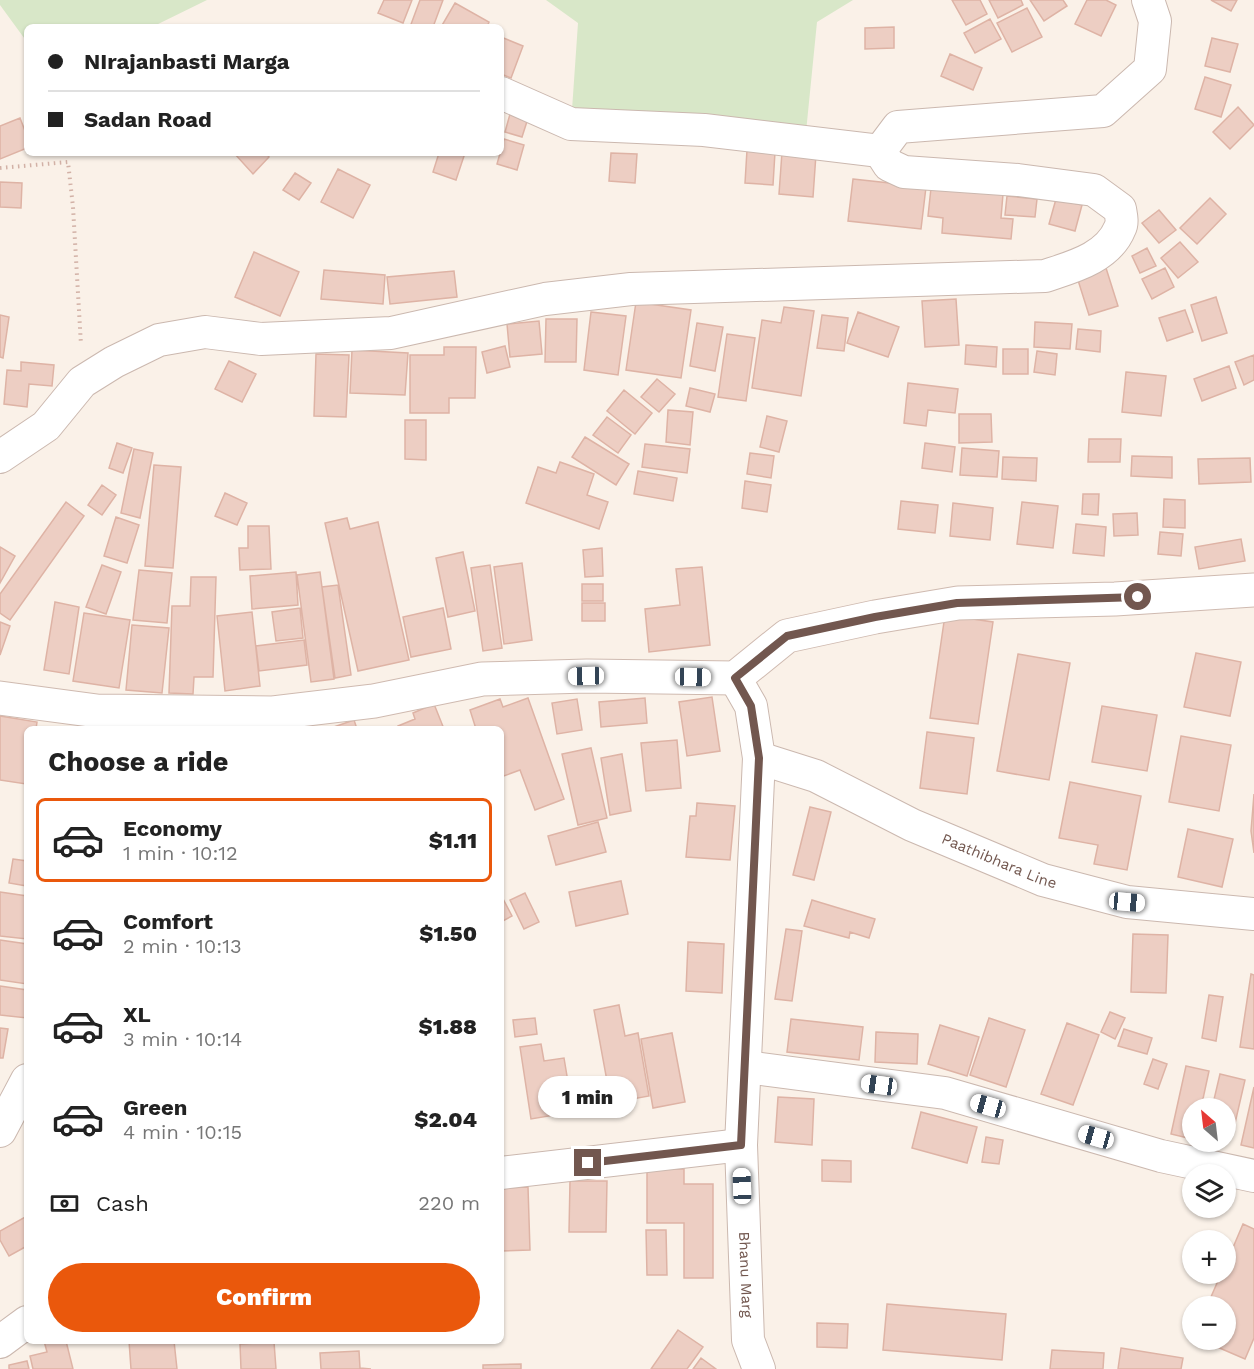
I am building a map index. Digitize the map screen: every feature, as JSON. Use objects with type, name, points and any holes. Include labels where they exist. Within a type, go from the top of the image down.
[{"type":"street","points":[[880,151],[898,127],[1103,111],[1150,69],[1155,21],[1148,0]]},
{"type":"street","points":[[504,94],[572,124],[704,130],[880,151]]},
{"type":"street","points":[[0,457],[46,426],[82,382],[159,340],[205,332],[261,339],[391,333],[545,299],[631,289],[1045,276],[1086,262],[1107,247],[1121,227],[1120,209],[1095,190],[1018,180],[904,172],[889,165],[880,151]]},
{"type":"street","points":[[0,698],[96,720],[273,713],[374,701],[482,679],[586,676],[735,678],[787,636],[875,617],[957,603],[1115,599],[1254,590]]},
{"type":"street","name":"Bhanu Marg","points":[[735,678],[751,706],[759,758],[741,1145],[748,1340],[759,1369]]},
{"type":"street","name":"Paathibhara Line","points":[[759,758],[816,776],[912,825],[1043,880],[1127,902],[1254,914]]},
{"type":"street","points":[[746,1067],[945,1094],[1161,1156],[1254,1176]]},
{"type":"street","points":[[0,1073],[24,1077]]},
{"type":"street","points":[[0,1131],[24,1084]]},
{"type":"street","points":[[504,1173],[741,1145]]},
{"type":"street","points":[[0,1342],[24,1324]]},
{"type":"path","points":[[0,168],[68,162],[73,207],[82,382]]},
{"type":"green space","points":[[0,0],[207,0],[158,24],[24,24],[24,38],[0,5]]},
{"type":"green space","points":[[546,0],[853,0],[817,22],[805,142],[571,124],[578,23]]},
{"type":"building","points":[[384,0],[412,0],[403,23],[378,13]]},
{"type":"building","points":[[420,0],[443,0],[434,24],[411,24]]},
{"type":"building","points":[[952,0],[980,0],[987,14],[966,25]]},
{"type":"building","points":[[989,0],[1021,0],[1023,5],[998,18]]},
{"type":"building","points":[[1030,0],[1063,0],[1067,6],[1044,21]]},
{"type":"building","points":[[1087,0],[1106,0],[1116,5],[1101,36],[1075,24]]},
{"type":"building","points":[[1211,0],[1237,0],[1231,11]]},
{"type":"building","points":[[455,3],[489,22],[488,24],[443,24]]},
{"type":"building","points":[[1027,8],[1042,37],[1012,52],[997,23]]},
{"type":"building","points":[[990,19],[1001,39],[975,53],[964,33]]},
{"type":"building","points":[[894,27],[894,48],[865,49],[865,28]]},
{"type":"building","points":[[504,38],[523,46],[511,78],[504,75]]},
{"type":"building","points":[[1212,38],[1238,44],[1230,72],[1205,66]]},
{"type":"building","points":[[950,54],[982,68],[973,90],[941,76]]},
{"type":"building","points":[[1205,77],[1231,85],[1221,117],[1195,109]]},
{"type":"building","points":[[512,107],[530,112],[522,137],[505,132]]},
{"type":"building","points":[[1238,107],[1254,125],[1230,149],[1213,132]]},
{"type":"building","points":[[20,118],[24,128],[24,149],[0,159],[0,126]]},
{"type":"building","points":[[504,139],[524,145],[517,170],[497,164],[499,156],[504,156]]},
{"type":"building","points":[[747,150],[775,152],[773,185],[745,183]]},
{"type":"building","points":[[782,152],[816,154],[813,197],[779,194]]},
{"type":"building","points":[[611,153],[637,154],[635,183],[609,181]]},
{"type":"building","points":[[237,156],[268,156],[253,174]]},
{"type":"building","points":[[438,156],[464,156],[456,180],[433,172]]},
{"type":"building","points":[[338,169],[370,185],[353,218],[321,202]]},
{"type":"building","points":[[295,173],[311,183],[299,200],[283,190]]},
{"type":"building","points":[[853,179],[926,187],[921,229],[848,221]]},
{"type":"building","points":[[0,182],[22,183],[21,208],[0,207]]},
{"type":"building","points":[[931,188],[1003,194],[1001,218],[1013,219],[1011,239],[942,233],[943,218],[928,216]]},
{"type":"building","points":[[1007,196],[1037,199],[1035,217],[1005,215]]},
{"type":"building","points":[[1210,198],[1226,214],[1197,244],[1180,228]]},
{"type":"building","points":[[1056,199],[1082,205],[1075,231],[1049,224]]},
{"type":"building","points":[[1159,210],[1176,230],[1159,243],[1142,223]]},
{"type":"building","points":[[1180,242],[1198,262],[1178,278],[1161,258]]},
{"type":"building","points":[[1147,248],[1156,266],[1140,273],[1132,256]]},
{"type":"building","points":[[254,252],[299,272],[280,316],[235,297]]},
{"type":"building","points":[[1106,268],[1118,306],[1089,315],[1077,277]]},
{"type":"building","points":[[1165,268],[1174,287],[1152,299],[1142,279]]},
{"type":"building","points":[[324,270],[385,275],[383,304],[321,299]]},
{"type":"building","points":[[454,271],[457,297],[390,304],[387,277]]},
{"type":"building","points":[[1216,297],[1227,333],[1202,341],[1191,305]]},
{"type":"building","points":[[956,299],[959,345],[925,347],[922,301]]},
{"type":"building","points":[[636,302],[691,310],[681,378],[626,370]]},
{"type":"building","points":[[784,307],[814,311],[801,396],[752,388],[762,320],[781,323]]},
{"type":"building","points":[[1185,310],[1193,332],[1167,341],[1159,318]]},
{"type":"building","points":[[591,312],[626,316],[618,375],[584,370]]},
{"type":"building","points":[[858,312],[899,327],[888,357],[847,343]]},
{"type":"building","points":[[0,315],[9,317],[3,358],[0,357]]},
{"type":"building","points":[[822,315],[848,318],[844,351],[817,348]]},
{"type":"building","points":[[546,319],[577,319],[576,362],[545,362]]},
{"type":"building","points":[[539,321],[542,354],[510,357],[507,324]]},
{"type":"building","points":[[1035,322],[1072,324],[1070,349],[1034,347]]},
{"type":"building","points":[[697,323],[723,327],[715,371],[690,366]]},
{"type":"building","points":[[1078,329],[1101,331],[1100,352],[1076,349]]},
{"type":"building","points":[[727,334],[755,338],[746,401],[718,397]]},
{"type":"building","points":[[966,345],[997,347],[996,367],[965,364]]},
{"type":"building","points":[[505,346],[510,367],[487,373],[482,352]]},
{"type":"building","points":[[444,347],[476,347],[475,398],[449,398],[449,413],[410,413],[410,355],[444,355]]},
{"type":"building","points":[[1003,349],[1028,349],[1028,374],[1003,374]]},
{"type":"building","points":[[352,350],[408,353],[405,395],[350,393]]},
{"type":"building","points":[[1037,351],[1057,354],[1055,375],[1034,372]]},
{"type":"building","points":[[316,354],[349,355],[346,417],[314,416]]},
{"type":"building","points":[[1254,355],[1254,380],[1244,385],[1235,362]]},
{"type":"building","points":[[229,361],[256,374],[242,402],[215,389]]},
{"type":"building","points":[[21,362],[54,365],[52,386],[29,384],[27,407],[4,404],[7,370],[21,371]]},
{"type":"building","points":[[1229,366],[1236,388],[1202,401],[1194,379]]},
{"type":"building","points":[[1126,372],[1166,376],[1161,416],[1122,412]]},
{"type":"building","points":[[657,379],[675,394],[659,412],[641,397]]},
{"type":"building","points":[[908,383],[958,389],[955,413],[928,410],[926,426],[904,423]]},
{"type":"building","points":[[690,388],[715,394],[710,412],[686,406]]},
{"type":"building","points":[[624,390],[652,413],[635,434],[607,411]]},
{"type":"building","points":[[668,410],[693,412],[690,445],[666,442]]},
{"type":"building","points":[[959,414],[991,414],[992,442],[959,443]]},
{"type":"building","points":[[767,416],[787,421],[779,452],[760,447]]},
{"type":"building","points":[[607,417],[631,435],[618,453],[593,435]]},
{"type":"building","points":[[405,420],[426,420],[426,460],[405,459]]},
{"type":"building","points":[[585,437],[629,464],[616,485],[572,457]]},
{"type":"building","points":[[1089,439],[1121,439],[1120,462],[1088,462]]},
{"type":"building","points":[[117,443],[132,448],[123,473],[109,468]]},
{"type":"building","points":[[925,443],[955,447],[952,472],[922,468]]},
{"type":"building","points":[[645,444],[690,449],[687,473],[642,467]]},
{"type":"building","points":[[962,448],[999,451],[997,477],[960,475]]},
{"type":"building","points":[[134,449],[153,453],[140,518],[121,513]]},
{"type":"building","points":[[750,453],[774,456],[771,478],[747,474]]},
{"type":"building","points":[[1132,456],[1172,457],[1172,478],[1131,476]]},
{"type":"building","points":[[1003,457],[1037,458],[1036,481],[1002,479]]},
{"type":"building","points":[[1250,458],[1251,482],[1199,484],[1198,459]]},
{"type":"building","points":[[560,462],[594,474],[587,495],[608,502],[599,529],[526,503],[538,467],[556,473]]},
{"type":"building","points":[[154,465],[181,467],[173,568],[145,566]]},
{"type":"building","points":[[638,471],[677,478],[673,501],[634,494]]},
{"type":"building","points":[[745,481],[771,485],[767,512],[742,508]]},
{"type":"building","points":[[102,485],[116,495],[102,515],[88,505]]},
{"type":"building","points":[[225,493],[247,503],[237,525],[215,516]]},
{"type":"building","points":[[1083,494],[1099,494],[1098,515],[1082,514]]},
{"type":"building","points":[[1164,499],[1185,500],[1185,528],[1163,527]]},
{"type":"building","points":[[901,501],[938,505],[935,533],[898,529]]},
{"type":"building","points":[[66,502],[84,516],[10,620],[0,613],[0,594]]},
{"type":"building","points":[[1022,502],[1058,506],[1053,548],[1017,544]]},
{"type":"building","points":[[953,503],[993,508],[990,540],[950,536]]},
{"type":"building","points":[[1137,513],[1138,535],[1114,536],[1113,514]]},
{"type":"building","points":[[116,517],[139,525],[127,563],[104,556]]},
{"type":"building","points":[[347,518],[350,529],[378,522],[409,660],[358,671],[325,523]]},
{"type":"building","points":[[1076,524],[1106,527],[1104,556],[1073,553]]},
{"type":"building","points":[[248,526],[269,526],[271,569],[240,570],[239,548],[248,548]]},
{"type":"building","points":[[1160,532],[1183,534],[1181,556],[1158,554]]},
{"type":"building","points":[[1241,539],[1245,561],[1199,569],[1195,547]]},
{"type":"building","points":[[0,547],[15,556],[0,583]]},
{"type":"building","points":[[602,548],[603,576],[585,577],[583,550]]},
{"type":"building","points":[[463,552],[475,611],[448,617],[436,558]]},
{"type":"building","points":[[522,563],[532,640],[504,644],[494,567]]},
{"type":"building","points":[[102,565],[121,572],[106,614],[86,607]]},
{"type":"building","points":[[490,565],[502,648],[483,651],[471,568]]},
{"type":"building","points":[[702,567],[710,645],[649,652],[645,609],[680,605],[676,569]]},
{"type":"building","points":[[139,570],[172,573],[167,623],[133,620]]},
{"type":"building","points":[[296,572],[298,605],[252,609],[250,576]]},
{"type":"building","points":[[320,572],[334,679],[311,682],[297,575]]},
{"type":"building","points":[[191,577],[216,577],[213,677],[194,677],[193,694],[169,693],[172,606],[190,606]]},
{"type":"building","points":[[582,584],[603,584],[603,601],[582,601]]},
{"type":"building","points":[[338,585],[351,675],[335,678],[322,587]]},
{"type":"building","points":[[55,602],[79,607],[69,674],[44,670]]},
{"type":"building","points":[[582,603],[605,603],[605,621],[582,621]]},
{"type":"building","points":[[300,608],[303,638],[276,641],[272,612]]},
{"type":"building","points":[[443,608],[451,649],[411,657],[403,617]]},
{"type":"building","points":[[252,612],[260,686],[225,691],[217,616]]},
{"type":"building","points":[[84,613],[130,620],[119,688],[73,681]]},
{"type":"building","points":[[945,615],[993,622],[978,724],[930,718]]},
{"type":"building","points":[[0,622],[10,626],[0,655]]},
{"type":"building","points":[[132,625],[169,628],[162,693],[126,690]]},
{"type":"building","points":[[304,640],[307,665],[259,671],[256,646]]},
{"type":"building","points":[[1196,653],[1241,662],[1230,716],[1184,707]]},
{"type":"building","points":[[1018,654],[1070,663],[1049,780],[997,771]]},
{"type":"building","points":[[712,697],[720,751],[687,756],[679,702]]},
{"type":"building","points":[[528,698],[564,799],[535,810],[520,770],[504,776],[504,726],[475,726],[470,710],[500,699],[503,707]]},
{"type":"building","points":[[645,698],[647,723],[601,727],[599,702]]},
{"type":"building","points":[[577,699],[582,730],[557,734],[552,703]]},
{"type":"building","points":[[434,704],[443,726],[398,726],[415,719],[413,713]]},
{"type":"building","points":[[1102,706],[1157,715],[1147,771],[1092,762]]},
{"type":"building","points":[[0,716],[37,722],[36,726],[24,726],[24,784],[0,780]]},
{"type":"building","points":[[354,720],[356,726],[337,726]]},
{"type":"building","points":[[927,732],[974,738],[967,794],[920,788]]},
{"type":"building","points":[[1181,736],[1231,745],[1219,811],[1169,802]]},
{"type":"building","points":[[677,740],[681,788],[646,791],[641,743]]},
{"type":"building","points":[[591,748],[607,818],[578,825],[562,754]]},
{"type":"building","points":[[622,754],[631,811],[610,815],[601,758]]},
{"type":"building","points":[[1070,782],[1141,796],[1127,870],[1094,864],[1098,845],[1059,838]]},
{"type":"building","points":[[1254,794],[1254,853],[1251,831]]},
{"type":"building","points":[[697,803],[735,806],[730,860],[686,857],[690,816],[696,816]]},
{"type":"building","points":[[810,807],[831,812],[814,880],[793,875]]},
{"type":"building","points":[[598,822],[606,852],[556,865],[548,836]]},
{"type":"building","points":[[1188,829],[1233,839],[1222,887],[1178,877]]},
{"type":"building","points":[[13,859],[24,861],[24,886],[9,883]]},
{"type":"building","points":[[621,881],[628,914],[576,926],[569,892]]},
{"type":"building","points":[[0,892],[24,896],[24,939],[0,936]]},
{"type":"building","points":[[525,893],[539,922],[524,929],[510,900]]},
{"type":"building","points":[[812,900],[875,919],[869,938],[850,932],[849,938],[804,926]]},
{"type":"building","points":[[504,901],[512,916],[504,920]]},
{"type":"building","points":[[786,929],[802,931],[792,1001],[775,999]]},
{"type":"building","points":[[1133,934],[1168,935],[1166,993],[1131,992]]},
{"type":"building","points":[[0,940],[24,944],[24,984],[0,980]]},
{"type":"building","points":[[688,942],[724,944],[722,993],[686,991]]},
{"type":"building","points":[[1251,974],[1254,975],[1254,1049],[1240,1047]]},
{"type":"building","points":[[0,986],[24,990],[24,1018],[0,1015]]},
{"type":"building","points":[[1209,995],[1223,997],[1216,1041],[1202,1038]]},
{"type":"building","points":[[619,1005],[625,1036],[638,1033],[649,1096],[611,1103],[594,1010]]},
{"type":"building","points":[[1110,1012],[1125,1018],[1115,1039],[1101,1032]]},
{"type":"building","points":[[535,1018],[537,1034],[515,1037],[513,1020]]},
{"type":"building","points":[[989,1018],[1025,1030],[1006,1087],[970,1075]]},
{"type":"building","points":[[791,1019],[863,1027],[859,1060],[787,1052]]},
{"type":"building","points":[[1067,1023],[1099,1035],[1073,1105],[1041,1094]]},
{"type":"building","points":[[940,1025],[979,1037],[967,1076],[928,1064]]},
{"type":"building","points":[[0,1028],[8,1029],[3,1058],[0,1058]]},
{"type":"building","points":[[1124,1029],[1152,1038],[1147,1054],[1118,1046]]},
{"type":"building","points":[[876,1032],[918,1034],[917,1064],[875,1062]]},
{"type":"building","points":[[672,1033],[685,1102],[653,1108],[641,1039]]},
{"type":"building","points":[[541,1044],[544,1061],[564,1058],[573,1112],[531,1119],[520,1047]]},
{"type":"building","points":[[1153,1059],[1167,1064],[1158,1089],[1144,1084]]},
{"type":"building","points":[[1186,1066],[1209,1071],[1203,1098],[1182,1098],[1182,1137],[1171,1134]]},
{"type":"building","points":[[1220,1074],[1245,1080],[1236,1119],[1236,1098],[1214,1098]]},
{"type":"building","points":[[595,1083],[599,1107],[580,1110],[576,1086]]},
{"type":"building","points":[[1254,1087],[1254,1148],[1241,1145]]},
{"type":"building","points":[[778,1097],[814,1099],[812,1145],[775,1142]]},
{"type":"building","points":[[921,1112],[977,1127],[967,1163],[912,1148]]},
{"type":"building","points":[[986,1137],[1003,1140],[999,1164],[982,1162]]},
{"type":"building","points":[[822,1160],[851,1161],[851,1182],[822,1181]]},
{"type":"building","points":[[647,1169],[684,1169],[684,1184],[713,1184],[713,1278],[684,1278],[684,1223],[647,1223]]},
{"type":"building","points":[[570,1181],[607,1181],[606,1232],[569,1232]]},
{"type":"building","points":[[528,1187],[530,1250],[504,1251],[504,1188]]},
{"type":"building","points":[[24,1218],[24,1248],[9,1256],[0,1240],[0,1231]]},
{"type":"building","points":[[1243,1224],[1254,1229],[1254,1338],[1245,1359],[1224,1350],[1236,1350],[1236,1296],[1211,1296],[1217,1284],[1236,1284],[1236,1240]]},
{"type":"building","points":[[646,1230],[666,1230],[667,1275],[647,1275]]},
{"type":"building","points":[[887,1304],[1006,1314],[1002,1360],[883,1350]]},
{"type":"building","points":[[817,1323],[848,1324],[847,1348],[817,1347]]},
{"type":"building","points":[[678,1330],[703,1347],[687,1369],[651,1369]]},
{"type":"building","points":[[45,1344],[67,1344],[73,1369],[33,1369],[30,1356],[47,1352]]},
{"type":"building","points":[[129,1344],[174,1344],[177,1369],[131,1369]]},
{"type":"building","points":[[240,1344],[274,1344],[276,1369],[241,1369]]},
{"type":"building","points":[[1121,1348],[1183,1358],[1181,1369],[1118,1369]]},
{"type":"building","points":[[1052,1350],[1104,1353],[1103,1369],[1050,1369]]},
{"type":"building","points":[[359,1351],[360,1368],[371,1369],[321,1369],[320,1353]]},
{"type":"building","points":[[701,1358],[716,1369],[693,1369]]},
{"type":"building","points":[[27,1361],[29,1369],[9,1369],[9,1365]]},
{"type":"building","points":[[521,1364],[521,1369],[483,1369],[483,1365]]},
{"type":"route","points":[[588,1163],[741,1145],[759,758],[751,706],[735,678],[787,636],[875,617],[957,603],[1138,597]]}]
